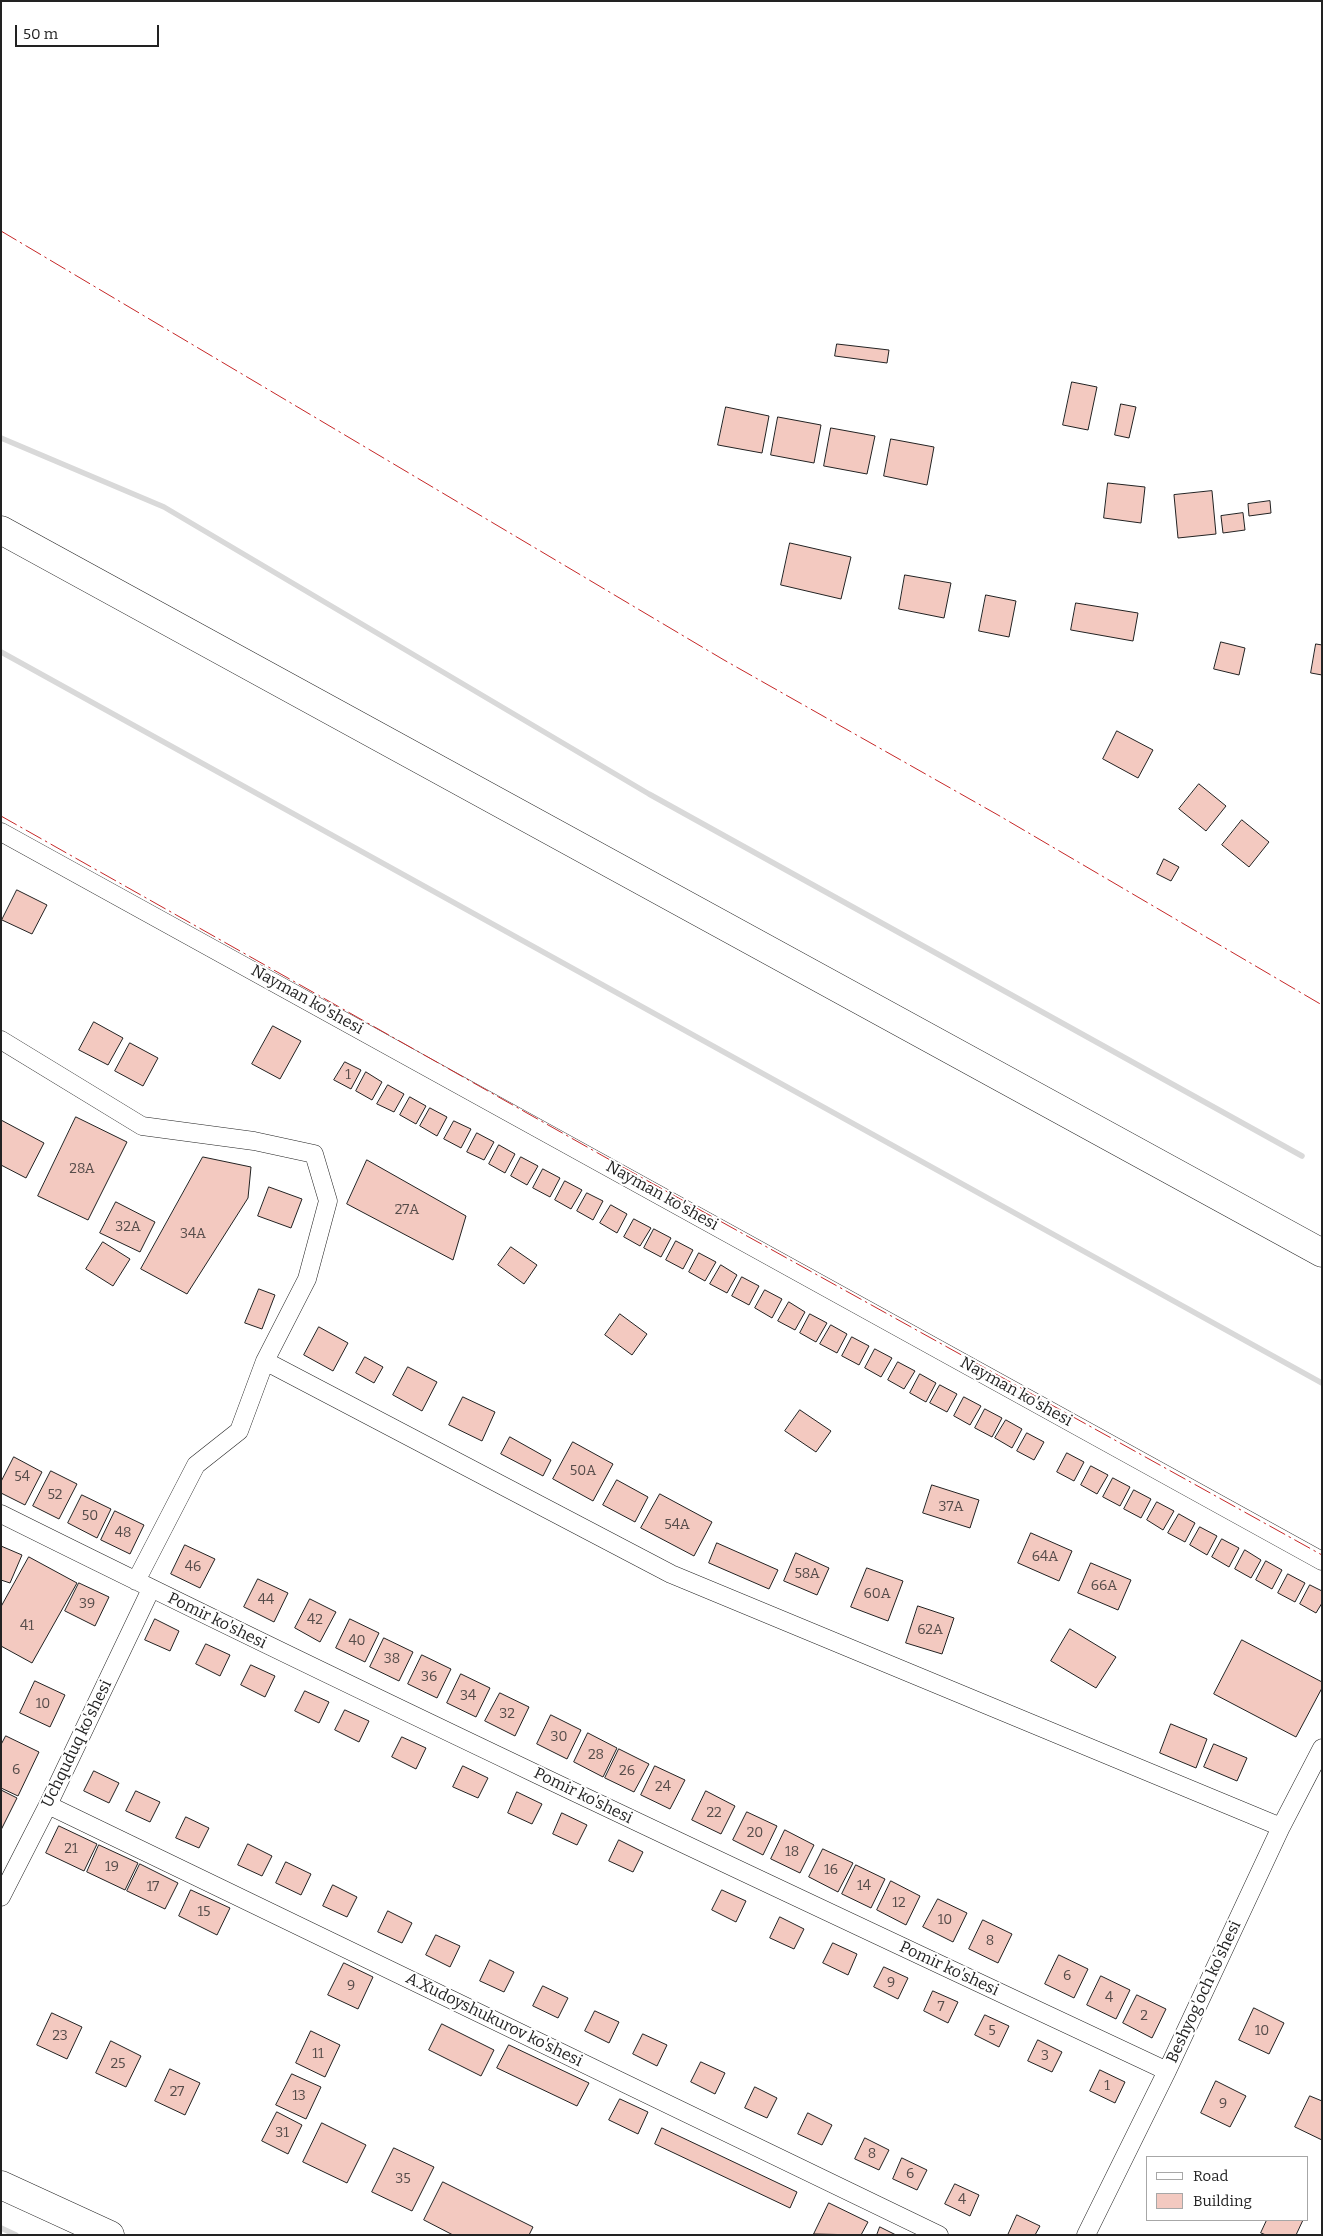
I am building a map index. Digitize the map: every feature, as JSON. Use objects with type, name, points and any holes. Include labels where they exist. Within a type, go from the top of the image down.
[{"type":"main road","points":[[1,530],[1322,1253]]},
{"type":"main road","points":[[1,2185],[110,2235]]},
{"type":"street","name":"Nayman ko'shesi","points":[[1,832],[1322,1561]]},
{"type":"street","points":[[1,1040],[142,1126],[254,1141],[314,1154],[328,1201],[307,1279],[265,1361],[239,1431],[196,1465],[136,1581]]},
{"type":"street","points":[[265,1361],[671,1574],[1281,1828]]},
{"type":"street","name":"Pomir ko'shesi","points":[[1,1514],[152,1589],[741,1871],[1167,2071]]},
{"type":"street","name":"Uchquduq ko'shesi","points":[[1,1897],[48,1805],[152,1589]]},
{"type":"street","name":"Beshyog'och ko'shesi","points":[[1086,2235],[1167,2071],[1281,1828],[1322,1748]]},
{"type":"street","name":"A.Xudoyshukurov ko'shesi","points":[[48,1805],[939,2235]]},
{"type":"building","points":[[837,344],[889,350],[887,363],[835,356]]},
{"type":"building","points":[[1072,382],[1097,387],[1088,430],[1063,425]]},
{"type":"building","points":[[1121,404],[1136,407],[1129,438],[1115,435]]},
{"type":"building","points":[[726,407],[769,416],[762,453],[718,445]]},
{"type":"building","points":[[778,417],[821,425],[814,463],[771,455]]},
{"type":"building","points":[[831,428],[875,436],[867,474],[824,466]]},
{"type":"building","points":[[891,439],[934,447],[927,485],[884,476]]},
{"type":"building","points":[[1108,483],[1145,487],[1141,523],[1104,518]]},
{"type":"building","points":[[1212,491],[1216,534],[1178,538],[1174,495]]},
{"type":"building","points":[[1270,501],[1271,513],[1249,516],[1248,504]]},
{"type":"building","points":[[1243,513],[1245,530],[1223,533],[1221,516]]},
{"type":"building","points":[[790,543],[851,557],[841,599],[781,585]]},
{"type":"building","points":[[905,575],[951,583],[944,618],[899,609]]},
{"type":"building","points":[[986,595],[1016,601],[1009,637],[979,631]]},
{"type":"building","points":[[1076,603],[1138,613],[1133,641],[1071,630]]},
{"type":"building","points":[[1221,642],[1245,648],[1239,675],[1214,669]]},
{"type":"building","points":[[1316,644],[1322,645],[1322,675],[1311,673]]},
{"type":"building","points":[[1117,731],[1153,750],[1138,778],[1103,759]]},
{"type":"building","points":[[1199,784],[1226,806],[1206,831],[1179,809]]},
{"type":"building","points":[[1242,820],[1269,842],[1249,867],[1222,845]]},
{"type":"building","points":[[1164,859],[1179,867],[1171,881],[1157,874]]},
{"type":"building","points":[[17,890],[47,905],[32,934],[2,920]]},
{"type":"building","points":[[94,1022],[123,1038],[108,1065],[79,1050]]},
{"type":"building","points":[[273,1026],[301,1041],[280,1079],[252,1064]]},
{"type":"building","points":[[130,1043],[158,1058],[143,1086],[115,1071]]},
{"type":"building","points":[[345,1062],[361,1070],[351,1089],[334,1080]]},
{"type":"building","points":[[366,1072],[382,1082],[372,1100],[356,1091]]},
{"type":"building","points":[[388,1085],[404,1094],[394,1112],[377,1104]]},
{"type":"building","points":[[410,1097],[426,1106],[416,1124],[400,1115]]},
{"type":"building","points":[[430,1108],[447,1117],[437,1136],[420,1126]]},
{"type":"building","points":[[76,1117],[127,1142],[88,1220],[38,1196]]},
{"type":"building","points":[[1,1120],[44,1143],[26,1178],[1,1165]]},
{"type":"building","points":[[454,1121],[471,1129],[461,1148],[444,1139]]},
{"type":"building","points":[[477,1133],[494,1142],[484,1160],[467,1152]]},
{"type":"building","points":[[499,1145],[515,1154],[505,1173],[489,1164]]},
{"type":"building","points":[[203,1157],[251,1167],[248,1198],[187,1294],[141,1269]]},
{"type":"building","points":[[521,1157],[538,1166],[527,1185],[511,1176]]},
{"type":"building","points":[[367,1160],[466,1216],[453,1260],[347,1204]]},
{"type":"building","points":[[543,1169],[560,1178],[550,1197],[533,1188]]},
{"type":"building","points":[[565,1181],[582,1190],[571,1209],[555,1200]]},
{"type":"building","points":[[269,1187],[302,1199],[291,1228],[258,1216]]},
{"type":"building","points":[[587,1193],[603,1201],[593,1220],[577,1211]]},
{"type":"building","points":[[116,1202],[155,1222],[140,1252],[100,1233]]},
{"type":"building","points":[[611,1205],[627,1214],[617,1233],[600,1223]]},
{"type":"building","points":[[634,1219],[651,1228],[640,1246],[624,1237]]},
{"type":"building","points":[[654,1229],[671,1238],[661,1257],[644,1248]]},
{"type":"building","points":[[676,1241],[693,1250],[683,1269],[666,1260]]},
{"type":"building","points":[[103,1242],[130,1259],[113,1286],[86,1269]]},
{"type":"building","points":[[511,1247],[537,1265],[524,1284],[498,1265]]},
{"type":"building","points":[[699,1253],[716,1262],[705,1281],[689,1272]]},
{"type":"building","points":[[721,1265],[737,1275],[727,1293],[710,1284]]},
{"type":"building","points":[[742,1277],[759,1286],[749,1305],[732,1296]]},
{"type":"building","points":[[259,1289],[275,1295],[262,1329],[245,1323]]},
{"type":"building","points":[[765,1290],[782,1299],[772,1318],[755,1308]]},
{"type":"building","points":[[789,1302],[805,1312],[795,1330],[778,1321]]},
{"type":"building","points":[[620,1314],[647,1334],[632,1355],[605,1335]]},
{"type":"building","points":[[810,1314],[827,1323],[816,1342],[800,1333]]},
{"type":"building","points":[[831,1325],[847,1334],[837,1353],[820,1344]]},
{"type":"building","points":[[319,1327],[348,1343],[333,1371],[304,1355]]},
{"type":"building","points":[[852,1337],[869,1346],[859,1365],[842,1356]]},
{"type":"building","points":[[875,1349],[892,1358],[881,1377],[865,1368]]},
{"type":"building","points":[[365,1357],[383,1367],[374,1383],[356,1373]]},
{"type":"building","points":[[898,1362],[915,1371],[904,1389],[888,1380]]},
{"type":"building","points":[[408,1367],[437,1382],[422,1411],[393,1395]]},
{"type":"building","points":[[920,1374],[936,1383],[926,1402],[910,1393]]},
{"type":"building","points":[[940,1385],[957,1394],[947,1412],[930,1403]]},
{"type":"building","points":[[463,1397],[495,1412],[482,1441],[449,1425]]},
{"type":"building","points":[[964,1397],[981,1406],[970,1425],[954,1416]]},
{"type":"building","points":[[985,1409],[1002,1418],[992,1437],[975,1428]]},
{"type":"building","points":[[800,1410],[831,1431],[816,1452],[785,1431]]},
{"type":"building","points":[[1006,1420],[1022,1429],[1012,1448],[995,1438]]},
{"type":"building","points":[[1027,1433],[1044,1442],[1034,1460],[1017,1451]]},
{"type":"building","points":[[510,1437],[551,1460],[543,1476],[501,1454]]},
{"type":"building","points":[[573,1442],[613,1464],[593,1501],[553,1479]]},
{"type":"building","points":[[1067,1453],[1084,1462],[1074,1481],[1057,1472]]},
{"type":"building","points":[[14,1457],[42,1472],[25,1505],[1,1493],[1,1482]]},
{"type":"building","points":[[1091,1466],[1108,1475],[1097,1494],[1081,1485]]},
{"type":"building","points":[[51,1471],[77,1484],[59,1519],[33,1506]]},
{"type":"building","points":[[1113,1478],[1130,1487],[1120,1506],[1103,1497]]},
{"type":"building","points":[[617,1480],[648,1497],[635,1522],[603,1505]]},
{"type":"building","points":[[932,1485],[979,1500],[970,1528],[923,1513]]},
{"type":"building","points":[[1134,1490],[1151,1499],[1141,1518],[1124,1509]]},
{"type":"building","points":[[660,1494],[712,1522],[694,1556],[641,1528]]},
{"type":"building","points":[[82,1495],[111,1509],[97,1538],[68,1523]]},
{"type":"building","points":[[1157,1502],[1174,1511],[1163,1530],[1147,1520]]},
{"type":"building","points":[[115,1511],[144,1525],[130,1554],[101,1540]]},
{"type":"building","points":[[1179,1514],[1195,1523],[1185,1542],[1168,1533]]},
{"type":"building","points":[[1200,1527],[1217,1536],[1207,1555],[1190,1545]]},
{"type":"building","points":[[1031,1533],[1072,1551],[1059,1581],[1018,1563]]},
{"type":"building","points":[[1222,1539],[1239,1548],[1229,1567],[1212,1557]]},
{"type":"building","points":[[717,1543],[778,1570],[769,1589],[709,1563]]},
{"type":"building","points":[[185,1545],[215,1559],[200,1588],[171,1574]]},
{"type":"building","points":[[1,1546],[22,1555],[10,1583],[1,1580]]},
{"type":"building","points":[[1245,1550],[1261,1560],[1251,1578],[1235,1569]]},
{"type":"building","points":[[796,1553],[829,1568],[817,1595],[784,1581]]},
{"type":"building","points":[[29,1557],[77,1583],[32,1663],[1,1646],[1,1607]]},
{"type":"building","points":[[1266,1561],[1282,1570],[1272,1589],[1256,1580]]},
{"type":"building","points":[[1091,1563],[1131,1580],[1118,1610],[1078,1593]]},
{"type":"building","points":[[867,1568],[903,1581],[888,1621],[851,1607]]},
{"type":"building","points":[[1288,1574],[1305,1583],[1295,1602],[1278,1593]]},
{"type":"building","points":[[258,1579],[288,1593],[274,1622],[244,1607]]},
{"type":"building","points":[[79,1583],[109,1597],[95,1626],[65,1611]]},
{"type":"building","points":[[1310,1585],[1322,1591],[1322,1603],[1316,1613],[1300,1604]]},
{"type":"building","points":[[310,1599],[336,1612],[320,1642],[295,1628]]},
{"type":"building","points":[[918,1606],[954,1618],[942,1654],[906,1643]]},
{"type":"building","points":[[155,1619],[179,1631],[170,1651],[145,1640]]},
{"type":"building","points":[[350,1619],[379,1633],[365,1662],[336,1648]]},
{"type":"building","points":[[1070,1629],[1116,1657],[1096,1688],[1051,1661]]},
{"type":"building","points":[[384,1638],[413,1652],[399,1681],[370,1667]]},
{"type":"building","points":[[1242,1640],[1322,1682],[1322,1688],[1296,1737],[1214,1694]]},
{"type":"building","points":[[206,1644],[230,1655],[220,1676],[196,1664]]},
{"type":"building","points":[[422,1655],[451,1669],[437,1698],[408,1684]]},
{"type":"building","points":[[251,1665],[275,1676],[265,1697],[241,1685]]},
{"type":"building","points":[[461,1674],[490,1688],[476,1717],[447,1703]]},
{"type":"building","points":[[35,1681],[65,1695],[50,1727],[20,1713]]},
{"type":"building","points":[[305,1691],[329,1702],[319,1723],[295,1711]]},
{"type":"building","points":[[500,1693],[529,1707],[515,1736],[485,1721]]},
{"type":"building","points":[[345,1710],[369,1721],[359,1742],[335,1730]]},
{"type":"building","points":[[551,1715],[581,1730],[567,1759],[537,1744]]},
{"type":"building","points":[[1171,1724],[1207,1739],[1196,1768],[1160,1753]]},
{"type":"building","points":[[588,1733],[617,1748],[603,1777],[574,1762]]},
{"type":"building","points":[[6,1736],[39,1752],[18,1796],[1,1788],[1,1745]]},
{"type":"building","points":[[402,1737],[426,1748],[416,1769],[392,1757]]},
{"type":"building","points":[[1214,1744],[1247,1758],[1237,1781],[1204,1767]]},
{"type":"building","points":[[619,1749],[649,1764],[634,1792],[605,1778]]},
{"type":"building","points":[[463,1766],[488,1778],[478,1798],[453,1787]]},
{"type":"building","points":[[655,1766],[685,1780],[670,1809],[641,1795]]},
{"type":"building","points":[[94,1771],[119,1783],[109,1803],[84,1791]]},
{"type":"building","points":[[1,1790],[17,1798],[1,1830]]},
{"type":"building","points":[[136,1791],[160,1802],[150,1822],[126,1811]]},
{"type":"building","points":[[706,1791],[735,1806],[721,1834],[692,1820]]},
{"type":"building","points":[[517,1792],[542,1804],[532,1824],[508,1813]]},
{"type":"building","points":[[747,1812],[777,1826],[763,1855],[733,1840]]},
{"type":"building","points":[[562,1813],[587,1825],[577,1845],[553,1834]]},
{"type":"building","points":[[186,1817],[209,1828],[199,1848],[176,1838]]},
{"type":"building","points":[[59,1826],[97,1844],[84,1871],[46,1853]]},
{"type":"building","points":[[785,1830],[814,1845],[800,1873],[771,1859]]},
{"type":"building","points":[[619,1840],[643,1852],[633,1872],[609,1861]]},
{"type":"building","points":[[248,1844],[272,1856],[262,1876],[238,1865]]},
{"type":"building","points":[[99,1845],[138,1863],[125,1890],[87,1872]]},
{"type":"building","points":[[823,1849],[853,1863],[838,1892],[809,1877]]},
{"type":"building","points":[[286,1862],[311,1874],[301,1895],[276,1883]]},
{"type":"building","points":[[140,1864],[178,1883],[165,1909],[127,1891]]},
{"type":"building","points":[[856,1865],[885,1879],[871,1908],[842,1894]]},
{"type":"building","points":[[891,1881],[920,1896],[906,1925],[877,1910]]},
{"type":"building","points":[[333,1885],[357,1897],[347,1917],[323,1906]]},
{"type":"building","points":[[191,1890],[230,1908],[217,1935],[179,1916]]},
{"type":"building","points":[[722,1890],[746,1901],[736,1922],[712,1910]]},
{"type":"building","points":[[938,1899],[967,1913],[953,1942],[923,1927]]},
{"type":"building","points":[[388,1911],[412,1923],[402,1943],[378,1932]]},
{"type":"building","points":[[780,1917],[804,1929],[794,1949],[770,1938]]},
{"type":"building","points":[[983,1920],[1012,1934],[998,1963],[969,1949]]},
{"type":"building","points":[[436,1935],[460,1946],[450,1967],[426,1955]]},
{"type":"building","points":[[833,1943],[857,1954],[848,1975],[823,1963]]},
{"type":"building","points":[[1059,1955],[1088,1969],[1074,1998],[1045,1984]]},
{"type":"building","points":[[490,1960],[514,1972],[504,1992],[480,1981]]},
{"type":"building","points":[[344,1963],[373,1977],[358,2009],[328,1995]]},
{"type":"building","points":[[884,1967],[908,1978],[898,1999],[874,1987]]},
{"type":"building","points":[[1101,1976],[1130,1990],[1116,2019],[1087,2005]]},
{"type":"building","points":[[543,1986],[568,1998],[558,2018],[533,2006]]},
{"type":"building","points":[[933,1991],[958,2002],[948,2023],[924,2011]]},
{"type":"building","points":[[1137,1995],[1166,2009],[1152,2038],[1123,2023]]},
{"type":"building","points":[[1254,2008],[1284,2023],[1269,2054],[1239,2040]]},
{"type":"building","points":[[595,2011],[619,2022],[609,2043],[585,2031]]},
{"type":"building","points":[[52,2013],[82,2027],[67,2059],[37,2045]]},
{"type":"building","points":[[985,2015],[1009,2026],[999,2047],[975,2035]]},
{"type":"building","points":[[442,2024],[494,2050],[481,2076],[429,2050]]},
{"type":"building","points":[[311,2031],[340,2045],[325,2077],[296,2063]]},
{"type":"building","points":[[643,2034],[667,2045],[657,2066],[633,2054]]},
{"type":"building","points":[[1038,2040],[1062,2052],[1052,2072],[1028,2061]]},
{"type":"building","points":[[111,2041],[141,2056],[126,2087],[96,2073]]},
{"type":"building","points":[[509,2045],[589,2083],[577,2106],[497,2068]]},
{"type":"building","points":[[701,2062],[725,2073],[715,2094],[691,2082]]},
{"type":"building","points":[[170,2069],[200,2083],[185,2115],[155,2101]]},
{"type":"building","points":[[1100,2070],[1125,2082],[1115,2103],[1090,2091]]},
{"type":"building","points":[[292,2074],[321,2087],[306,2119],[276,2105]]},
{"type":"building","points":[[1216,2081],[1246,2096],[1230,2127],[1201,2113]]},
{"type":"building","points":[[755,2087],[777,2098],[767,2118],[745,2108]]},
{"type":"building","points":[[1310,2096],[1322,2101],[1322,2140],[1295,2127]]},
{"type":"building","points":[[620,2099],[648,2112],[638,2134],[609,2120]]},
{"type":"building","points":[[277,2112],[302,2125],[288,2154],[262,2141]]},
{"type":"building","points":[[808,2113],[832,2125],[822,2145],[798,2134]]},
{"type":"building","points":[[322,2123],[366,2145],[347,2183],[303,2162]]},
{"type":"building","points":[[662,2128],[797,2192],[790,2208],[655,2144]]},
{"type":"building","points":[[865,2138],[889,2150],[879,2170],[855,2159]]},
{"type":"building","points":[[394,2148],[434,2167],[412,2211],[372,2192]]},
{"type":"building","points":[[902,2158],[927,2170],[917,2190],[893,2179]]},
{"type":"building","points":[[443,2182],[533,2227],[529,2235],[453,2235],[424,2220]]},
{"type":"building","points":[[955,2184],[979,2195],[970,2216],[945,2204]]},
{"type":"building","points":[[829,2203],[868,2222],[861,2235],[814,2234]]},
{"type":"building","points":[[1017,2215],[1040,2226],[1035,2235],[1008,2235]]},
{"type":"building","points":[[1267,2221],[1303,2221],[1296,2235],[1266,2235],[1261,2233]]},
{"type":"building","points":[[880,2227],[896,2235],[877,2235]]},
{"type":"waterway","points":[[1,438],[164,507],[649,794],[1302,1156]]},
{"type":"waterway","points":[[1,652],[1322,1383]]},
{"type":"waterway","points":[[1,2228],[16,2235]]},
{"type":"power","points":[[1,231],[724,660],[998,815],[1322,1005]]},
{"type":"power","points":[[1,816],[619,1165],[1322,1555]]}]
